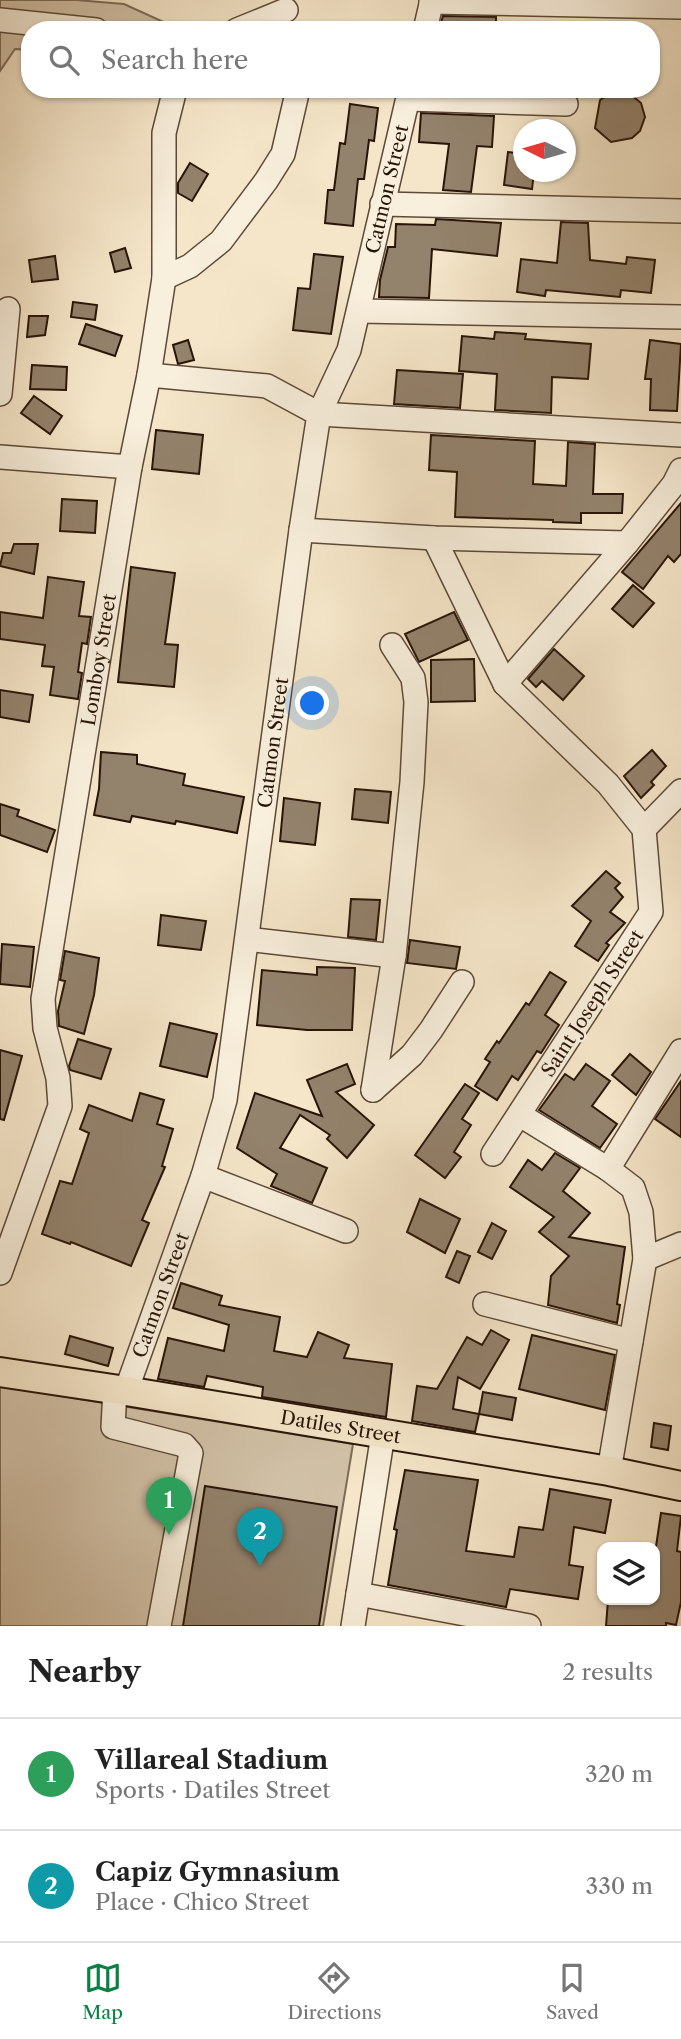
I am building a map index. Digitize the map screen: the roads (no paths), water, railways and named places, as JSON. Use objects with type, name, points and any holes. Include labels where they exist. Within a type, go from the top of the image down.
[{"type":"main road","name":"Datiles Street","points":[[0,1372],[609,1471],[681,1486]]},
{"type":"street","points":[[427,21],[432,1],[681,7]]},
{"type":"street","points":[[264,21],[288,13]]},
{"type":"street","points":[[0,20],[21,22]]},
{"type":"street","name":"Lomboy Street","points":[[0,1273],[60,1106],[58,1078],[45,1028],[43,999],[130,467],[149,375],[164,278],[164,133],[173,98]]},
{"type":"street","points":[[164,278],[190,267],[221,241],[266,181],[283,154],[296,98]]},
{"type":"street","name":"Catmon Street","points":[[159,1626],[191,1453],[184,1445],[113,1427],[121,1390],[203,1176],[225,1100],[318,414],[349,350],[408,98]]},
{"type":"street","points":[[472,98],[566,104]]},
{"type":"street","points":[[382,204],[681,211]]},
{"type":"street","points":[[0,394],[8,309]]},
{"type":"street","points":[[359,311],[681,317]]},
{"type":"street","points":[[149,375],[267,386],[318,414],[681,435]]},
{"type":"street","points":[[0,457],[130,467]]},
{"type":"street","points":[[505,684],[627,543],[674,484],[681,470]]},
{"type":"street","points":[[301,530],[434,538],[627,543]]},
{"type":"street","points":[[434,538],[505,684],[608,784],[644,829],[681,792]]},
{"type":"street","points":[[392,645],[413,678],[416,702],[412,782],[394,956],[373,1090],[412,1055],[462,982]]},
{"type":"street","name":"Saint Joseph Street","points":[[493,1153],[651,912],[644,829]]},
{"type":"street","points":[[247,939],[394,956]]},
{"type":"street","points":[[608,1169],[681,1051]]},
{"type":"street","points":[[520,1115],[608,1169],[633,1188],[641,1212],[645,1259],[609,1471]]},
{"type":"street","points":[[203,1176],[346,1231]]},
{"type":"street","points":[[645,1259],[681,1244]]},
{"type":"street","points":[[485,1304],[631,1341]]},
{"type":"street","points":[[353,1626],[383,1434]]},
{"type":"street","points":[[358,1594],[528,1626]]},
{"type":"place","name":"Villareal Stadium","points":[[169,1535]]},
{"type":"place","name":"Capiz Gymnasium","points":[[260,1566]]}]
